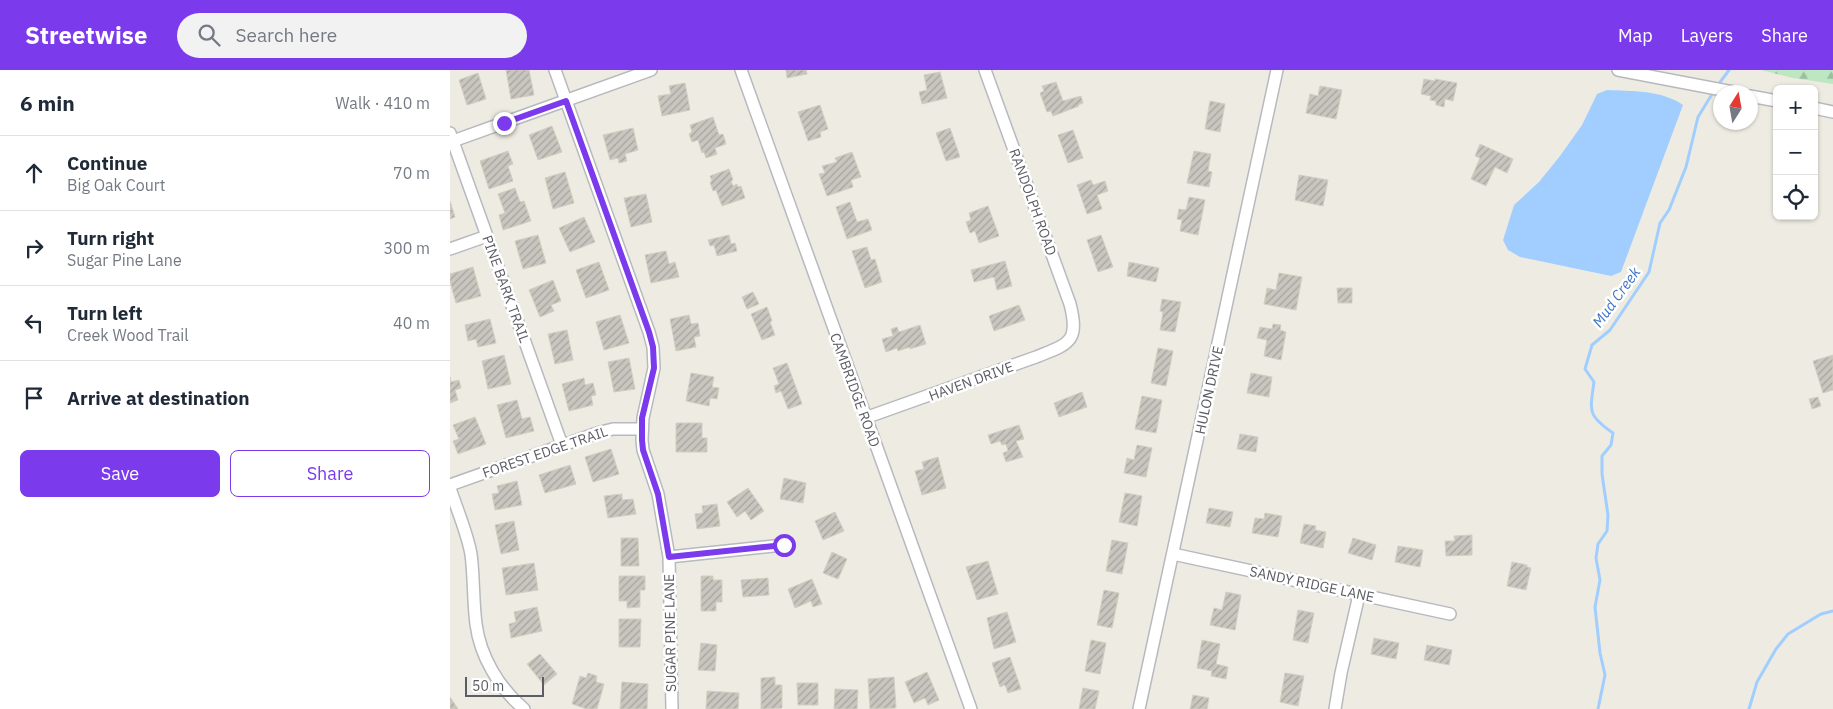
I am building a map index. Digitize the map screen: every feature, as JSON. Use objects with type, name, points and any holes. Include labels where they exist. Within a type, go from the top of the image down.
[{"type":"street","name":"SUGAR PINE LANE","points":[[555,70],[653,347],[654,368],[642,418],[643,450],[658,494],[669,557],[672,709]]},
{"type":"street","points":[[451,137],[566,101],[651,70]]},
{"type":"street","name":"CAMBRIDGE ROAD","points":[[741,70],[971,709]]},
{"type":"street","name":"RANDOLPH ROAD","points":[[985,70],[1070,304],[1074,322],[1072,336]]},
{"type":"street","name":"HULON DRIVE","points":[[1139,709],[1277,70]]},
{"type":"street","points":[[1618,70],[1713,88]]},
{"type":"street","points":[[1758,97],[1773,100]]},
{"type":"street","points":[[1818,109],[1833,112]]},
{"type":"street","name":"PINE BARK TRAIL","points":[[451,137],[562,445]]},
{"type":"street","points":[[450,249],[487,236]]},
{"type":"street","name":"HAVEN DRIVE","points":[[865,418],[1062,347],[1072,336]]},
{"type":"street","name":"FOREST EDGE TRAIL","points":[[450,486],[597,433],[613,429],[642,429]]},
{"type":"street","points":[[450,486],[471,553],[476,626],[480,641],[493,672],[513,699],[524,709]]},
{"type":"street","points":[[669,557],[784,545]]},
{"type":"street","name":"SANDY RIDGE LANE","points":[[1173,554],[1450,614]]},
{"type":"street","points":[[1335,709],[1359,594]]},
{"type":"green space","points":[[1761,70],[1833,70],[1833,84],[1793,78]]},
{"type":"water","points":[[1607,90],[1656,94],[1666,96],[1683,105],[1621,272],[1611,276],[1520,257],[1508,250],[1503,240],[1514,205],[1539,182],[1560,156],[1582,125],[1597,94]]},
{"type":"building","points":[[506,70],[529,70],[534,95],[511,99]]},
{"type":"building","points":[[786,70],[806,70],[807,74],[787,78]]},
{"type":"building","points":[[940,72],[947,98],[922,104],[919,92],[927,90],[924,75]]},
{"type":"building","points":[[478,73],[486,99],[467,105],[459,80]]},
{"type":"building","points":[[1424,79],[1457,83],[1453,101],[1445,99],[1444,107],[1436,105],[1436,101],[1430,100],[1431,96],[1421,94]]},
{"type":"building","points":[[1056,82],[1063,101],[1081,96],[1083,103],[1053,116],[1051,111],[1047,112],[1040,93],[1044,91],[1042,86]]},
{"type":"building","points":[[685,83],[690,110],[662,116],[658,96],[671,94],[669,86]]},
{"type":"building","points":[[1320,86],[1342,90],[1336,119],[1306,113],[1310,94],[1318,96]]},
{"type":"building","points":[[1210,101],[1225,104],[1220,132],[1205,129]]},
{"type":"building","points":[[820,105],[828,129],[820,132],[821,137],[808,141],[798,112]]},
{"type":"building","points":[[713,117],[719,135],[723,134],[726,144],[715,148],[717,154],[706,158],[704,152],[702,153],[698,140],[692,142],[689,134],[692,132],[690,125]]},
{"type":"building","points":[[552,126],[562,152],[538,160],[529,135]]},
{"type":"building","points":[[633,128],[638,150],[625,154],[627,161],[619,163],[618,158],[610,160],[603,135]]},
{"type":"building","points":[[950,128],[960,157],[946,161],[936,133]]},
{"type":"building","points":[[1073,130],[1083,158],[1068,163],[1058,135]]},
{"type":"building","points":[[1480,144],[1513,159],[1507,173],[1495,167],[1486,186],[1471,179],[1480,158],[1475,156]]},
{"type":"building","points":[[508,151],[513,164],[508,166],[513,181],[489,189],[480,161]]},
{"type":"building","points":[[1194,151],[1211,154],[1208,171],[1212,172],[1209,187],[1187,183]]},
{"type":"building","points":[[852,152],[861,177],[851,180],[853,187],[827,196],[819,174],[825,173],[822,166],[837,162],[835,158]]},
{"type":"building","points":[[729,169],[733,186],[737,184],[738,187],[741,186],[745,198],[722,206],[716,190],[713,191],[710,176]]},
{"type":"building","points":[[565,172],[574,203],[553,209],[545,178]]},
{"type":"building","points":[[1299,175],[1328,180],[1323,206],[1295,200]]},
{"type":"building","points":[[1091,180],[1093,185],[1105,181],[1108,191],[1097,195],[1102,209],[1087,214],[1077,185]]},
{"type":"building","points":[[515,188],[520,202],[524,201],[531,221],[503,230],[499,215],[505,213],[498,194]]},
{"type":"building","points":[[646,194],[652,222],[631,227],[624,198]]},
{"type":"building","points":[[1189,197],[1205,200],[1198,235],[1180,231],[1182,220],[1177,219],[1179,209],[1186,210]]},
{"type":"building","points":[[450,201],[455,217],[450,219]]},
{"type":"building","points":[[850,202],[857,222],[868,219],[872,230],[847,239],[836,207]]},
{"type":"building","points":[[988,206],[999,236],[979,243],[975,231],[970,233],[966,222],[971,220],[969,213]]},
{"type":"building","points":[[584,217],[595,242],[570,252],[559,228]]},
{"type":"building","points":[[538,235],[546,263],[523,269],[515,241]]},
{"type":"building","points":[[729,235],[731,244],[735,243],[737,251],[717,256],[714,245],[710,246],[708,240]]},
{"type":"building","points":[[1101,235],[1113,267],[1098,272],[1087,240]]},
{"type":"building","points":[[867,247],[871,260],[875,259],[882,282],[865,288],[852,251]]},
{"type":"building","points":[[666,251],[669,264],[675,262],[679,277],[651,283],[645,255]]},
{"type":"building","points":[[1005,261],[1012,286],[997,290],[994,277],[974,282],[971,270]]},
{"type":"building","points":[[599,262],[609,290],[586,298],[576,270]]},
{"type":"building","points":[[1129,262],[1159,268],[1156,282],[1127,276]]},
{"type":"building","points":[[473,267],[481,296],[456,303],[450,282],[450,274]]},
{"type":"building","points":[[1279,273],[1302,277],[1296,310],[1264,304],[1267,288],[1276,290]]},
{"type":"building","points":[[553,280],[561,301],[551,305],[554,311],[540,317],[529,290]]},
{"type":"building","points":[[1337,288],[1352,288],[1352,303],[1338,303]]},
{"type":"building","points":[[753,292],[759,304],[747,309],[742,297]]},
{"type":"building","points":[[1162,299],[1181,302],[1175,332],[1160,330],[1163,312],[1160,311]]},
{"type":"building","points":[[1019,305],[1025,320],[994,331],[989,316]]},
{"type":"building","points":[[767,307],[775,335],[762,340],[751,314]]},
{"type":"building","points":[[620,315],[629,343],[604,350],[596,322]]},
{"type":"building","points":[[689,315],[691,324],[698,323],[700,336],[694,337],[696,347],[676,351],[670,319]]},
{"type":"building","points":[[490,319],[496,343],[478,347],[476,339],[468,341],[465,325]]},
{"type":"building","points":[[1273,324],[1281,325],[1280,330],[1286,332],[1281,360],[1264,356],[1267,340],[1257,338],[1260,327],[1272,329]]},
{"type":"building","points":[[920,325],[926,344],[898,351],[897,348],[886,352],[882,339],[893,336],[891,329],[897,327],[899,332]]},
{"type":"building","points":[[567,330],[573,360],[555,364],[548,334]]},
{"type":"building","points":[[1158,348],[1173,351],[1166,386],[1151,383]]},
{"type":"building","points":[[504,355],[511,384],[488,389],[482,361]]},
{"type":"building","points":[[1833,355],[1833,390],[1823,393],[1813,361]]},
{"type":"building","points":[[629,358],[635,389],[614,392],[608,362]]},
{"type":"building","points":[[787,363],[802,404],[788,409],[781,391],[776,393],[774,386],[779,384],[773,368]]},
{"type":"building","points":[[691,373],[714,377],[712,387],[719,388],[717,399],[710,398],[709,406],[686,401]]},
{"type":"building","points":[[1251,373],[1272,377],[1269,397],[1247,393]]},
{"type":"building","points":[[450,377],[451,382],[459,380],[461,388],[455,390],[458,400],[450,403]]},
{"type":"building","points":[[584,378],[585,385],[593,383],[596,395],[591,396],[593,405],[569,411],[562,384]]},
{"type":"building","points":[[1082,392],[1087,407],[1059,417],[1054,403]]},
{"type":"building","points":[[1142,396],[1162,400],[1156,433],[1135,429]]},
{"type":"building","points":[[1818,397],[1821,406],[1812,409],[1809,399]]},
{"type":"building","points":[[517,400],[522,419],[530,417],[534,431],[506,438],[497,405]]},
{"type":"building","points":[[475,417],[486,444],[458,454],[453,441],[459,439],[453,425]]},
{"type":"building","points":[[676,423],[702,423],[702,438],[707,438],[707,452],[676,452]]},
{"type":"building","points":[[1019,425],[1024,439],[1016,441],[1023,457],[1006,462],[1003,453],[1008,451],[1006,444],[1002,445],[1000,441],[991,444],[988,435]]},
{"type":"building","points":[[1240,434],[1258,437],[1256,452],[1237,449]]},
{"type":"building","points":[[1137,445],[1152,448],[1146,477],[1124,473],[1127,458],[1134,460]]},
{"type":"building","points":[[611,449],[619,474],[593,482],[585,457]]},
{"type":"building","points":[[938,457],[946,488],[922,495],[915,471],[924,469],[922,462]]},
{"type":"building","points":[[570,465],[576,484],[545,493],[539,475]]},
{"type":"building","points":[[784,478],[806,483],[803,503],[780,499]]},
{"type":"building","points":[[517,481],[522,505],[495,510],[492,494],[499,493],[497,486]]},
{"type":"building","points":[[748,488],[764,511],[751,520],[745,511],[737,517],[727,502]]},
{"type":"building","points":[[1125,493],[1142,496],[1137,526],[1119,522]]},
{"type":"building","points":[[622,494],[622,500],[633,499],[636,514],[608,518],[604,496]]},
{"type":"building","points":[[717,504],[720,526],[697,529],[695,514],[703,513],[702,506]]},
{"type":"building","points":[[1209,508],[1233,512],[1230,527],[1206,523]]},
{"type":"building","points":[[835,512],[844,531],[823,540],[815,521]]},
{"type":"building","points":[[1265,513],[1282,516],[1278,537],[1252,533],[1255,518],[1264,519]]},
{"type":"building","points":[[514,521],[519,550],[501,554],[495,525]]},
{"type":"building","points":[[1304,524],[1316,526],[1315,530],[1326,532],[1323,548],[1300,543]]},
{"type":"building","points":[[1472,535],[1472,555],[1446,556],[1445,541],[1455,541],[1454,536]]},
{"type":"building","points":[[621,538],[638,538],[639,566],[621,566]]},
{"type":"building","points":[[1353,538],[1376,545],[1372,560],[1348,553]]},
{"type":"building","points":[[1112,540],[1128,543],[1122,574],[1106,571]]},
{"type":"building","points":[[1398,546],[1423,550],[1420,567],[1395,562]]},
{"type":"building","points":[[832,552],[847,559],[838,579],[823,573]]},
{"type":"building","points":[[988,561],[998,594],[977,600],[966,567]]},
{"type":"building","points":[[1512,562],[1527,565],[1527,567],[1531,568],[1526,590],[1507,586]]},
{"type":"building","points":[[534,563],[538,590],[506,595],[502,568]]},
{"type":"building","points":[[619,576],[645,576],[645,590],[640,590],[640,607],[627,608],[627,601],[619,601]]},
{"type":"building","points":[[701,576],[713,576],[713,580],[722,580],[722,602],[716,602],[716,611],[701,611]]},
{"type":"building","points":[[768,578],[769,595],[743,597],[741,580]]},
{"type":"building","points":[[812,579],[822,604],[813,607],[811,601],[795,608],[788,589]]},
{"type":"building","points":[[1104,590],[1119,593],[1112,628],[1097,625]]},
{"type":"building","points":[[1226,592],[1241,595],[1235,630],[1210,625],[1214,608],[1222,610]]},
{"type":"building","points":[[537,607],[542,631],[511,638],[509,624],[516,622],[514,612]]},
{"type":"building","points":[[1298,610],[1314,613],[1308,643],[1293,640]]},
{"type":"building","points":[[1007,612],[1016,642],[994,649],[987,618]]},
{"type":"building","points":[[619,619],[641,619],[640,647],[619,647]]},
{"type":"building","points":[[1374,638],[1399,643],[1396,659],[1371,654]]},
{"type":"building","points":[[1091,640],[1106,643],[1100,674],[1085,671]]},
{"type":"building","points":[[1202,640],[1220,644],[1216,664],[1228,667],[1226,679],[1211,676],[1212,671],[1197,668]]},
{"type":"building","points":[[701,643],[717,645],[715,671],[698,670]]},
{"type":"building","points":[[1427,645],[1452,650],[1449,665],[1424,660]]},
{"type":"building","points":[[540,654],[557,674],[544,685],[527,664]]},
{"type":"building","points":[[1010,657],[1021,689],[1008,693],[1005,685],[1000,687],[992,663]]},
{"type":"building","points":[[927,672],[939,700],[928,705],[925,698],[914,703],[905,682]]},
{"type":"building","points":[[588,673],[597,676],[596,682],[604,684],[597,709],[587,709],[572,704],[580,676],[586,678]]},
{"type":"building","points":[[1285,673],[1304,676],[1298,706],[1280,702]]},
{"type":"building","points":[[775,677],[775,685],[782,685],[782,708],[761,709],[761,678]]},
{"type":"building","points":[[894,677],[896,708],[870,709],[868,679]]},
{"type":"building","points":[[622,682],[648,684],[647,709],[620,709]]},
{"type":"building","points":[[797,683],[818,683],[818,705],[798,705]]},
{"type":"building","points":[[1083,688],[1099,691],[1095,709],[1079,709]]},
{"type":"building","points":[[835,689],[858,690],[857,709],[834,709]]},
{"type":"building","points":[[707,691],[739,693],[738,709],[706,709]]},
{"type":"building","points":[[1193,695],[1209,698],[1207,709],[1190,709]]},
{"type":"building","points":[[450,697],[458,709],[450,709]]},
{"type":"waterway","name":"Mud Creek","points":[[1718,85],[1729,70]]},
{"type":"waterway","name":"Mud Creek","points":[[1598,709],[1605,675],[1600,653],[1595,607],[1600,580],[1596,558],[1598,544],[1607,531],[1608,515],[1602,474],[1602,456],[1611,445],[1613,433],[1598,422],[1592,412],[1594,382],[1585,369],[1592,345],[1610,330],[1649,272],[1660,223],[1669,210],[1686,167],[1698,117],[1713,93]]},
{"type":"waterway","points":[[1749,709],[1757,682],[1776,649],[1788,634],[1821,614],[1833,611]]},
{"type":"route","points":[[504,123],[566,101],[653,347],[654,368],[642,418],[642,440],[643,450],[658,494],[669,557],[784,545]]}]
